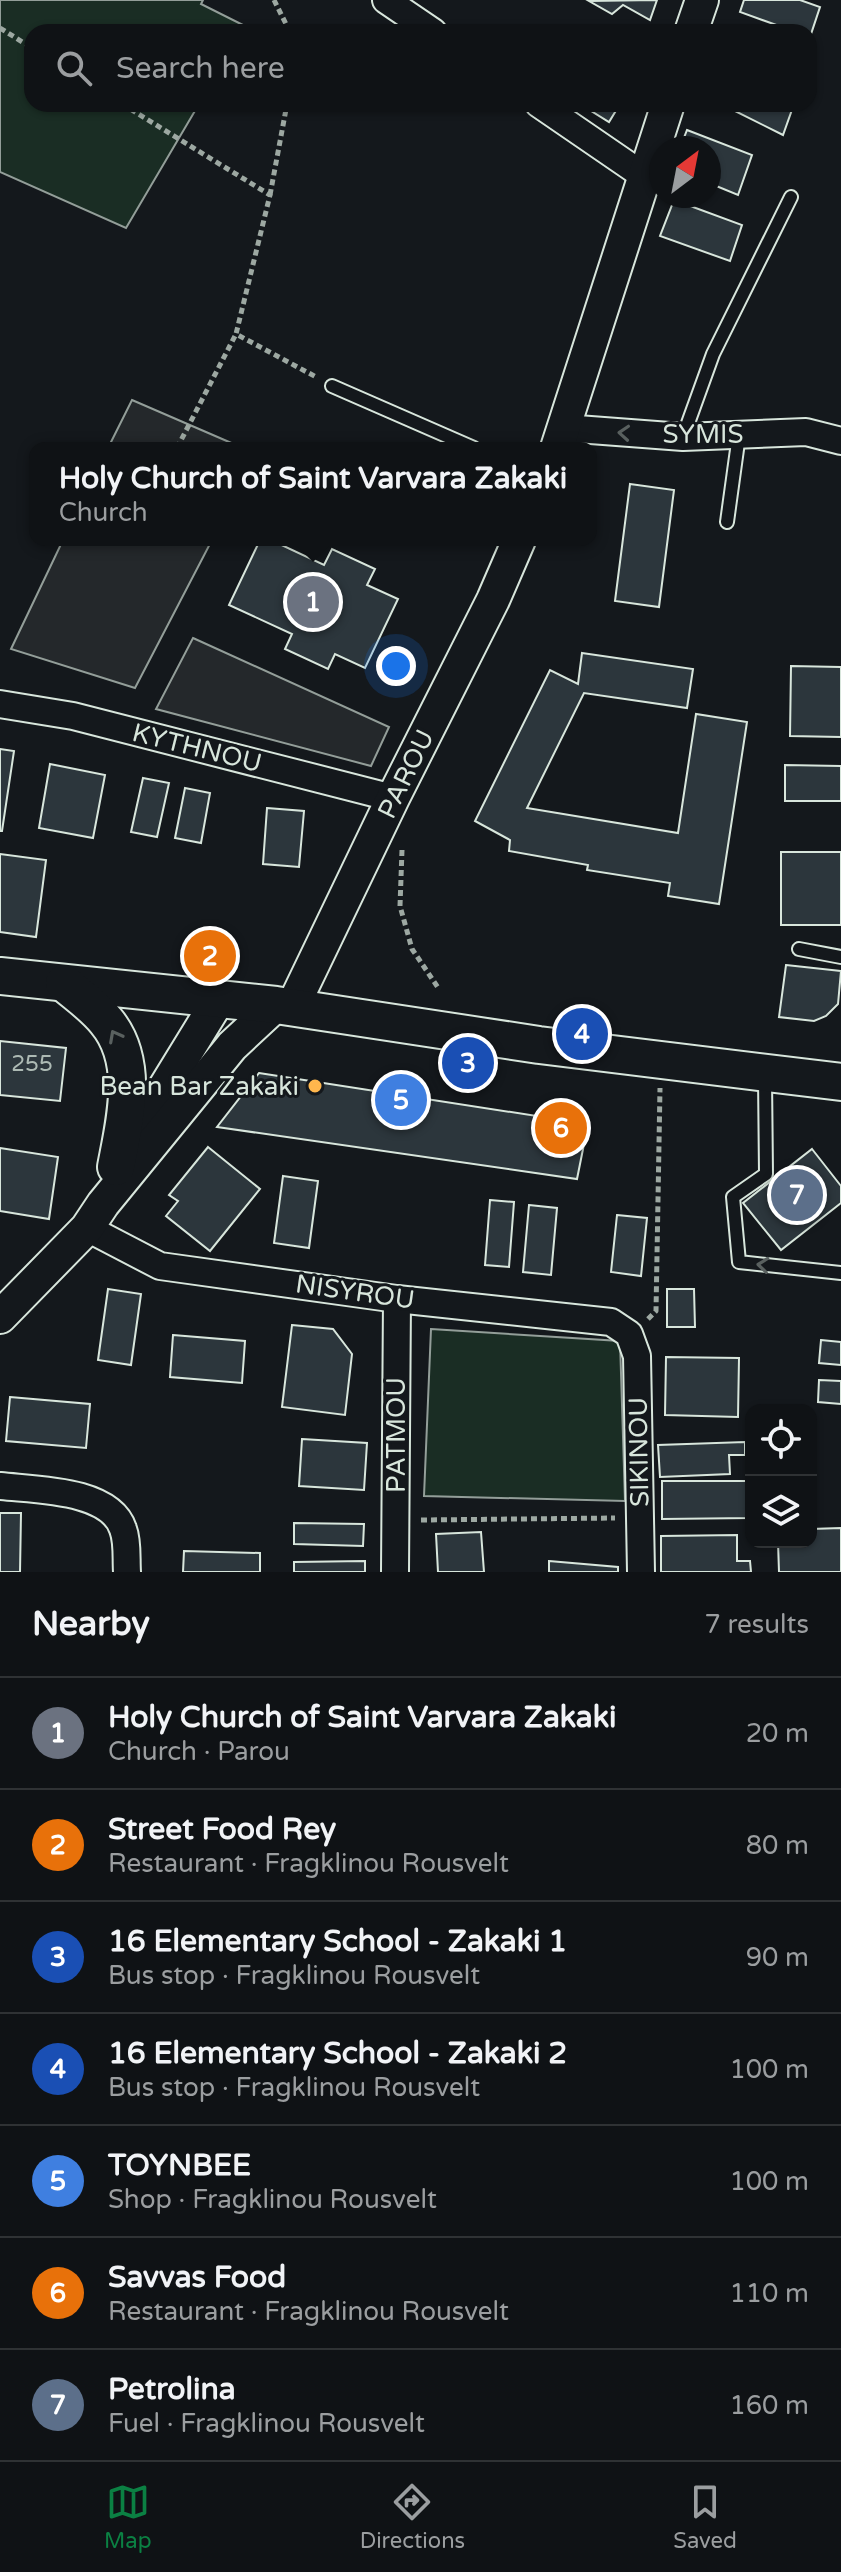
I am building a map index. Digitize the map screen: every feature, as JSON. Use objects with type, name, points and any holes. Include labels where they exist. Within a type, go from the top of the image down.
[{"type":"main road","points":[[0,976],[284,1007],[539,1045],[841,1082]]},
{"type":"main road","points":[[64,983],[107,1022],[118,1039],[125,1059],[127,1089],[116,1167]]},
{"type":"street","points":[[386,0],[421,24]]},
{"type":"street","points":[[694,24],[702,0]]},
{"type":"street","points":[[551,112],[644,176]]},
{"type":"street","points":[[560,438],[665,112]]},
{"type":"street","name":"SYMIS","points":[[560,438],[806,432],[841,441]]},
{"type":"street","name":"PAROU","points":[[284,1007],[493,600],[516,546]]},
{"type":"street","name":"KYTHNOU","points":[[0,704],[73,716],[393,798]]},
{"type":"street","points":[[95,1216],[116,1167],[219,999]]},
{"type":"street","points":[[6,1301],[95,1216],[232,1046],[284,1007]]},
{"type":"street","name":"NISYROU","points":[[95,1216],[160,1266],[397,1299],[611,1322],[629,1336]]},
{"type":"street","name":"PATMOU","points":[[395,1572],[397,1299]]},
{"type":"street","name":"SIKINOU","points":[[629,1336],[637,1356],[641,1572]]},
{"type":"street","points":[[0,1486],[84,1497],[115,1513],[123,1528],[127,1572]]},
{"type":"lane","points":[[683,437],[713,354],[791,197]]},
{"type":"lane","points":[[332,386],[460,442]]},
{"type":"lane","points":[[727,522],[739,435]]},
{"type":"lane","points":[[799,949],[841,957]]},
{"type":"lane","points":[[765,1073],[766,1174],[733,1197],[739,1262],[841,1273]]},
{"type":"path","points":[[274,0],[286,24]]},
{"type":"path","points":[[0,28],[24,43]]},
{"type":"path","points":[[135,112],[270,195]]},
{"type":"path","points":[[180,442],[236,334],[270,195],[286,112]]},
{"type":"path","points":[[236,334],[332,386]]},
{"type":"path","points":[[402,841],[400,906],[412,949],[439,989]]},
{"type":"path","points":[[629,1336],[656,1311],[660,1060]]},
{"type":"path","points":[[396,1520],[640,1517]]},
{"type":"green space","points":[[0,0],[203,0],[201,4],[241,24],[24,24],[24,112],[194,112],[126,228],[0,172]]},
{"type":"green space","points":[[431,1329],[620,1341],[625,1501],[424,1496]]},
{"type":"shaded area","points":[[132,400],[229,442],[111,442]]},
{"type":"shaded area","points":[[60,546],[209,546],[135,688],[11,649]]},
{"type":"shaded area","points":[[193,638],[389,727],[371,766],[156,709]]},
{"type":"building","points":[[657,0],[650,20],[623,5],[612,14],[589,1]]},
{"type":"building","points":[[744,0],[800,0],[820,7],[814,24],[774,24],[740,12]]},
{"type":"building","points":[[593,112],[615,112],[609,122]]},
{"type":"building","points":[[737,112],[791,112],[783,135]]},
{"type":"building","points":[[687,130],[703,136],[685,136]]},
{"type":"building","points":[[721,143],[752,155],[738,195],[721,188]]},
{"type":"building","points":[[671,208],[696,208],[742,225],[730,261],[660,236]]},
{"type":"building","points":[[630,484],[674,490],[659,607],[615,601]]},
{"type":"building","points":[[257,546],[284,546],[324,565],[332,549],[375,569],[367,585],[398,599],[365,668],[335,654],[328,669],[285,649],[292,634],[229,605]]},
{"type":"building","points":[[582,653],[693,669],[687,708],[584,693],[527,808],[678,833],[696,714],[747,722],[719,904],[668,896],[670,883],[587,870],[588,865],[509,851],[510,840],[475,821],[550,670],[578,684]]},
{"type":"building","points":[[791,666],[841,667],[841,737],[790,736]]},
{"type":"building","points":[[0,749],[14,751],[2,831],[0,831]]},
{"type":"building","points":[[50,764],[105,775],[93,838],[39,828]]},
{"type":"building","points":[[785,765],[841,766],[841,801],[785,801]]},
{"type":"building","points":[[143,778],[169,783],[157,837],[131,832]]},
{"type":"building","points":[[185,788],[210,793],[201,843],[175,838]]},
{"type":"building","points":[[267,808],[304,811],[299,867],[263,864]]},
{"type":"building","points":[[781,852],[841,852],[841,925],[781,925]]},
{"type":"building","points":[[0,854],[46,860],[36,937],[0,932]]},
{"type":"building","points":[[786,965],[841,971],[838,1004],[826,1016],[814,1021],[779,1017]]},
{"type":"building","points":[[0,1041],[66,1048],[60,1101],[0,1095]]},
{"type":"building","points":[[259,1073],[588,1124],[577,1179],[217,1127]]},
{"type":"building","points":[[208,1147],[260,1189],[210,1251],[166,1216],[178,1201],[169,1195]]},
{"type":"building","points":[[0,1148],[58,1157],[49,1219],[0,1211]]},
{"type":"building","points":[[812,1149],[841,1186],[841,1203],[781,1250],[743,1203]]},
{"type":"building","points":[[283,1176],[318,1181],[309,1248],[274,1243]]},
{"type":"building","points":[[490,1200],[514,1202],[509,1267],[485,1265]]},
{"type":"building","points":[[529,1205],[557,1208],[551,1275],[523,1272]]},
{"type":"building","points":[[617,1215],[647,1218],[641,1276],[611,1272]]},
{"type":"building","points":[[108,1289],[141,1294],[131,1365],[98,1360]]},
{"type":"building","points":[[667,1289],[694,1289],[695,1327],[667,1327]]},
{"type":"building","points":[[292,1325],[333,1329],[352,1354],[345,1415],[282,1407]]},
{"type":"building","points":[[173,1335],[245,1341],[242,1383],[170,1377]]},
{"type":"building","points":[[821,1340],[841,1342],[841,1365],[819,1363]]},
{"type":"building","points":[[666,1357],[739,1358],[738,1417],[665,1415]]},
{"type":"building","points":[[819,1380],[841,1381],[841,1404],[818,1402]]},
{"type":"building","points":[[10,1397],[90,1404],[86,1448],[6,1441]]},
{"type":"building","points":[[302,1439],[367,1443],[364,1490],[299,1486]]},
{"type":"building","points":[[745,1442],[745,1455],[729,1455],[730,1474],[660,1477],[658,1445]]},
{"type":"building","points":[[662,1481],[745,1481],[745,1518],[662,1519]]},
{"type":"building","points":[[0,1513],[21,1513],[20,1572],[0,1572]]},
{"type":"building","points":[[294,1523],[364,1524],[363,1546],[294,1544]]},
{"type":"building","points":[[841,1528],[841,1572],[779,1572],[778,1548],[817,1548],[817,1529]]},
{"type":"building","points":[[481,1532],[484,1572],[438,1572],[436,1534]]},
{"type":"building","points":[[737,1535],[737,1561],[750,1561],[751,1572],[661,1572],[661,1536]]},
{"type":"building","points":[[184,1551],[260,1553],[260,1572],[183,1572]]},
{"type":"building","points":[[365,1561],[365,1572],[294,1572],[294,1562]]},
{"type":"building","points":[[549,1561],[618,1567],[618,1572],[549,1572]]},
{"type":"place","name":"Holy Church of Saint Varvara Zakaki","points":[[313,602]]},
{"type":"place","name":"Street Food Rey","points":[[210,956]]},
{"type":"place","name":"16 Elementary School - Zakaki 2","points":[[582,1034]]},
{"type":"place","name":"16 Elementary School - Zakaki 1","points":[[468,1063]]},
{"type":"place","name":"Bean Bar Zakaki","points":[[315,1086]]},
{"type":"place","name":"TOYNBEE","points":[[401,1100]]},
{"type":"place","name":"Savvas Food","points":[[561,1128]]},
{"type":"place","name":"Petrolina","points":[[797,1195]]}]
